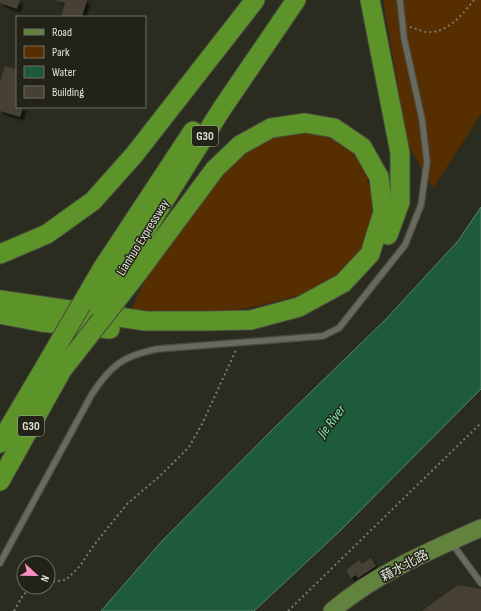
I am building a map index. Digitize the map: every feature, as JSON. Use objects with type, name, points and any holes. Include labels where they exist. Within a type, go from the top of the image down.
[{"type":"highway","points":[[0,254],[47,234],[93,201],[134,155],[255,0]]},
{"type":"highway","name":"Lianhuo Expressway","points":[[0,481],[54,368],[110,271],[280,0]]},
{"type":"highway","name":"Lianhuo Expressway","points":[[110,271],[296,0]]},
{"type":"highway","points":[[0,314],[42,322],[149,333],[218,333],[266,329],[314,310],[354,286],[382,250],[400,202],[400,153],[370,0]]},
{"type":"highway","points":[[0,300],[146,321],[251,320],[299,307],[343,283],[370,254],[383,212],[380,176],[362,147],[334,128],[305,123],[271,128],[240,145],[215,170],[137,274],[54,368]]},
{"type":"highway","name":"Lianhuo Expressway","points":[[0,443],[54,368]]},
{"type":"main road","name":"藉水北路","points":[[332,611],[347,598],[408,561],[481,528]]},
{"type":"main road","name":"藉水北路","points":[[350,611],[409,572],[481,537]]},
{"type":"lane","points":[[0,563],[92,394],[103,377],[118,363],[137,354],[157,349],[323,336],[339,328],[405,245],[421,205],[427,162],[422,119],[404,38],[400,0]]},
{"type":"lane","points":[[456,550],[481,583]]},
{"type":"path","points":[[403,24],[425,32],[447,28],[474,0]]},
{"type":"path","points":[[56,581],[66,580],[80,566],[94,545],[127,504],[160,476],[190,447],[239,343]]},
{"type":"path","points":[[288,611],[481,423]]},
{"type":"path","points":[[14,611],[24,595]]},
{"type":"green space","points":[[384,0],[481,0],[481,114],[433,188],[403,136],[397,80]]},
{"type":"green space","points":[[300,131],[327,137],[351,151],[366,174],[373,201],[371,228],[360,254],[341,274],[308,293],[262,305],[224,312],[131,310],[146,278],[221,173],[249,146],[273,135]]},
{"type":"water","name":"Jie River","points":[[481,207],[481,389],[342,529],[254,611],[101,611],[162,541],[275,427],[387,318],[458,241]]},
{"type":"building","points":[[0,0],[20,0],[17,9],[0,3]]},
{"type":"building","points":[[55,0],[87,0],[82,16],[61,16],[65,3]]},
{"type":"building","points":[[5,66],[16,70],[16,108],[23,108],[20,117],[0,111],[0,81]]},
{"type":"building","points":[[371,558],[376,566],[358,578],[356,575],[351,578],[346,570],[359,560],[362,564]]},
{"type":"building","points":[[458,585],[481,589],[481,611],[422,611]]}]
